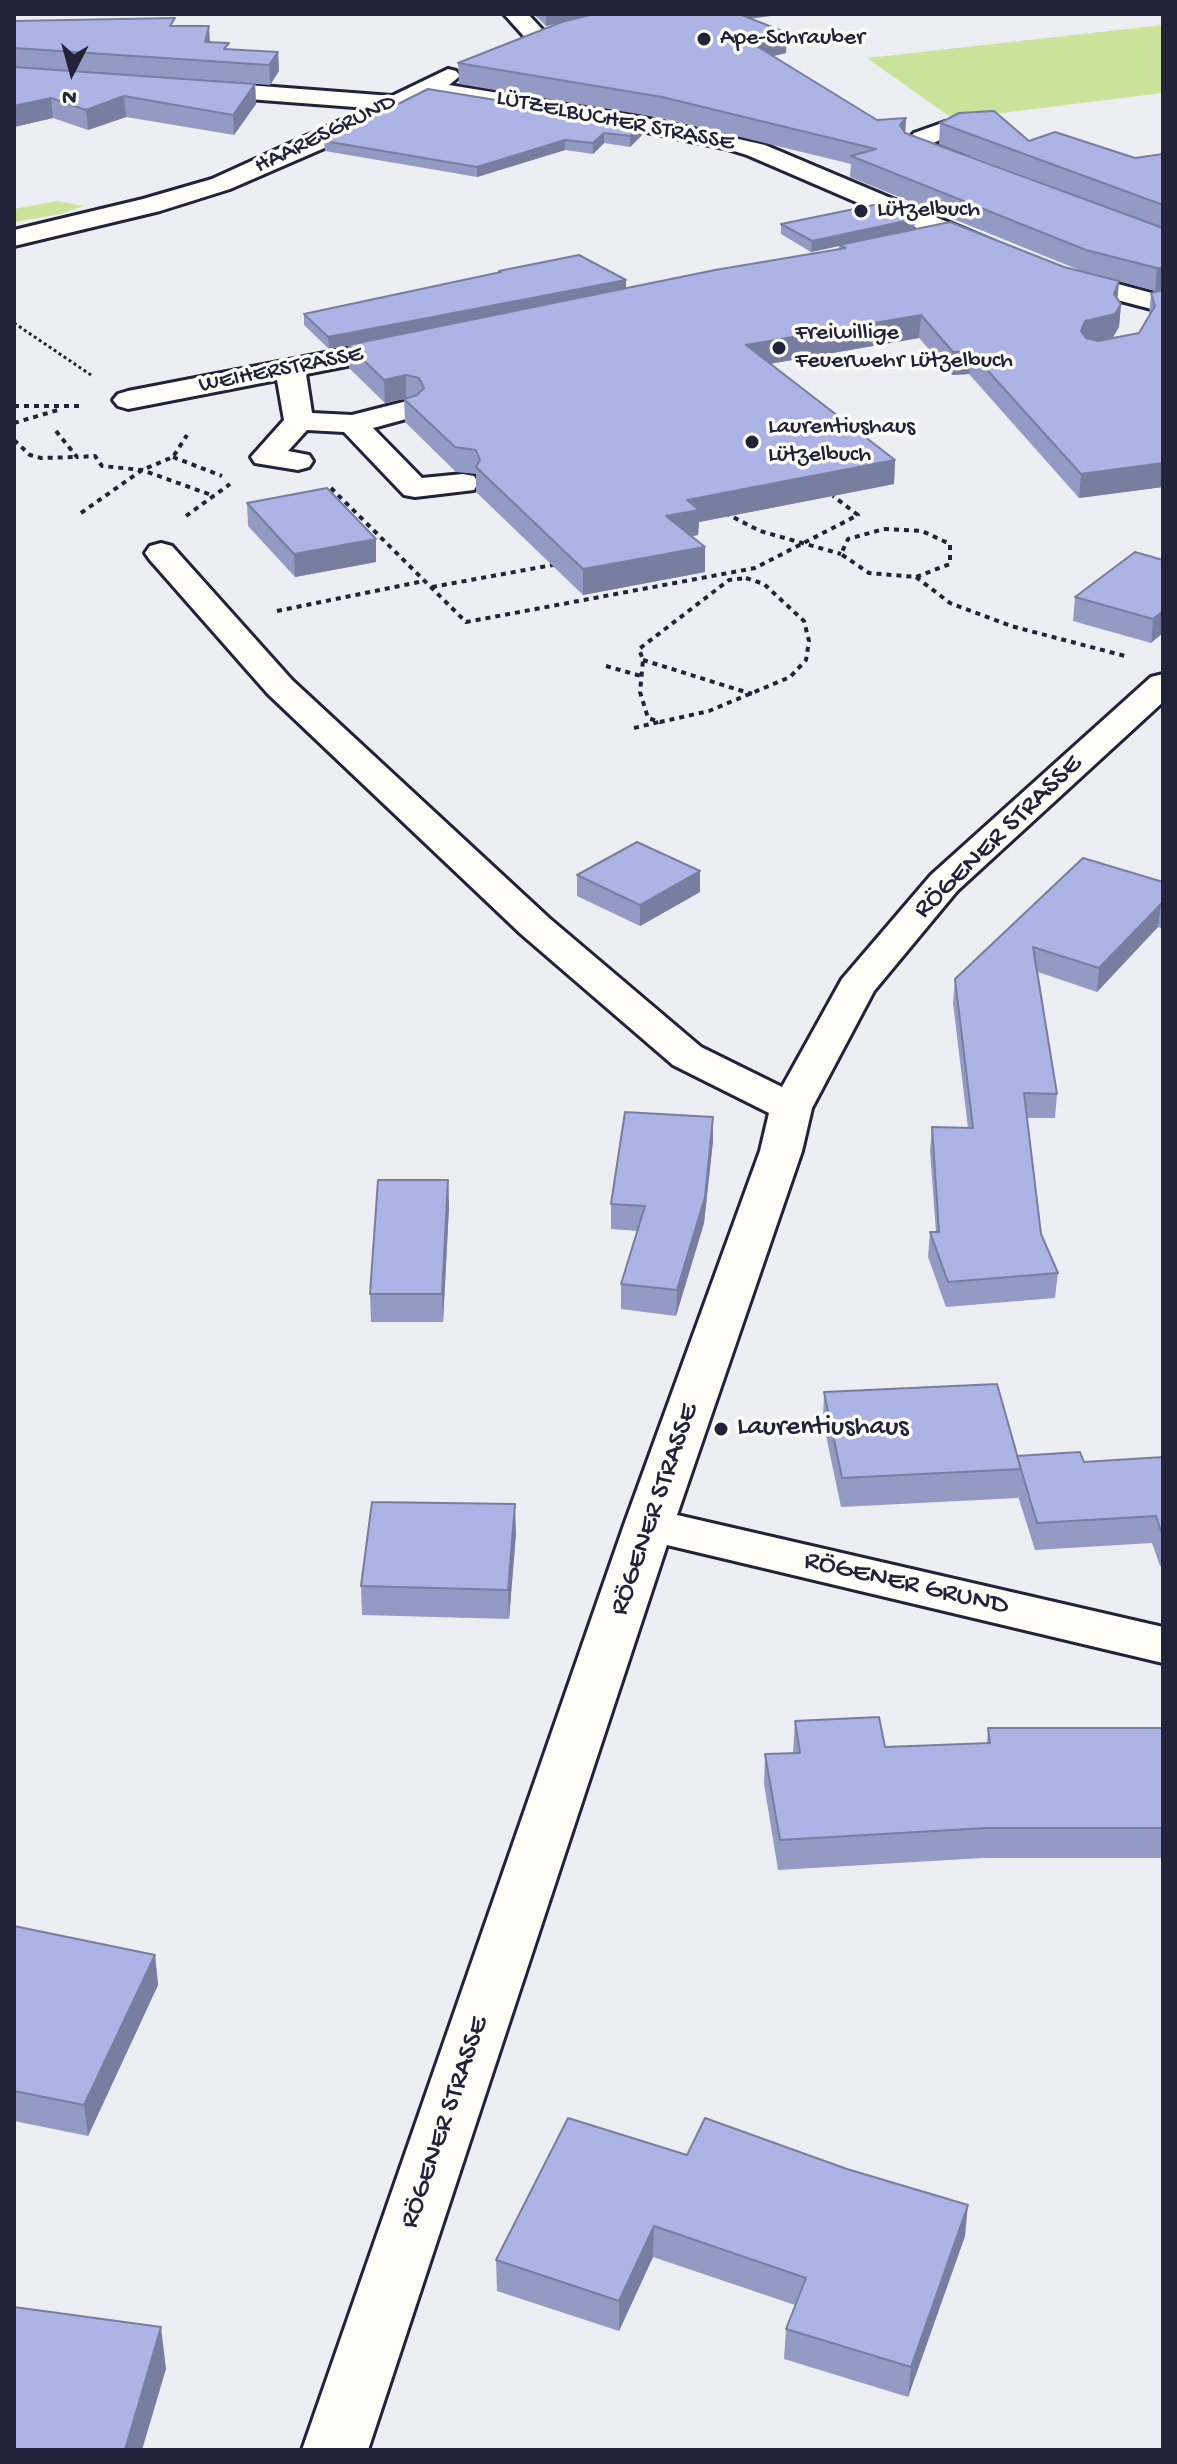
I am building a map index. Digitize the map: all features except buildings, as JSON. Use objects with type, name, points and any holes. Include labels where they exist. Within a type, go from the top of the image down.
[{"type":"street","points":[[509,49],[545,36],[515,14]]},
{"type":"street","name":"HAARESGRUND","points":[[14,238],[151,205],[221,184],[343,131],[469,65]]},
{"type":"street","points":[[166,86],[392,103]]},
{"type":"street","name":"LÜTZELBUCHER STRASSE","points":[[423,88],[623,120],[729,142],[756,150],[1007,256]]},
{"type":"street","points":[[945,129],[923,138],[914,146],[987,174]]},
{"type":"street","points":[[904,243],[950,233]]},
{"type":"street","points":[[1034,267],[1073,281],[1161,302]]},
{"type":"street","points":[[1136,327],[1129,315],[1131,307],[1161,302]]},
{"type":"street","name":"WEIHERSTRASSE","points":[[128,400],[441,339]]},
{"type":"street","points":[[290,368],[299,421]]},
{"type":"street","points":[[299,421],[352,424],[407,410]]},
{"type":"street","points":[[298,461],[266,457],[299,421]]},
{"type":"street","points":[[352,424],[415,488],[463,483]]},
{"type":"street","points":[[161,553],[280,687],[546,936],[687,1056],[791,1108]]},
{"type":"street","name":"RÖGENER STRASSE","points":[[335,2450],[649,1525],[781,1151],[791,1108],[856,987],[944,883],[1148,671]]},
{"type":"street","name":"RÖGENER GRUND","points":[[649,1525],[1163,1645]]},
{"type":"path","points":[[14,323],[128,400]]},
{"type":"path","points":[[14,406],[62,408],[128,400]]},
{"type":"path","points":[[14,423],[62,408]]},
{"type":"path","points":[[56,431],[77,457]]},
{"type":"path","points":[[14,440],[30,455],[41,458],[95,456],[102,466],[142,470],[214,496]]},
{"type":"path","points":[[81,513],[142,470],[173,457],[235,480],[164,532],[161,553]]},
{"type":"path","points":[[298,461],[318,474],[466,622],[755,568],[858,515],[833,496]]},
{"type":"path","points":[[723,512],[760,531],[841,554],[869,573],[916,577],[950,564],[950,544],[922,531],[884,529],[848,539],[841,554]]},
{"type":"path","points":[[432,587],[567,562]]},
{"type":"path","points":[[724,575],[729,580]]},
{"type":"path","points":[[916,577],[950,603],[1148,671]]},
{"type":"path","points":[[634,728],[709,711],[790,677],[806,660],[809,641],[804,621],[764,584],[746,578],[729,580],[639,649],[643,660],[640,692],[648,718],[660,722]]},
{"type":"path","points":[[224,621],[425,581]]},
{"type":"path","points":[[638,582],[649,589]]},
{"type":"path","points":[[643,660],[752,694]]},
{"type":"path","points":[[606,666],[641,676]]},
{"type":"green space","points":[[1163,25],[1163,93],[953,119],[867,58]]},
{"type":"green space","points":[[57,201],[84,206],[61,214],[14,222],[14,209]]},
{"type":"place","name":"Ape-Schrauber","points":[[704,39]]},
{"type":"place","name":"Lützelbuch","points":[[861,211]]},
{"type":"place","name":"Freiwillige Feuerwehr Lützelbuch","points":[[779,348]]},
{"type":"place","name":"Laurentiushaus Lützelbuch","points":[[752,442]]},
{"type":"place","name":"Laurentiushaus","points":[[721,1429]]}]
